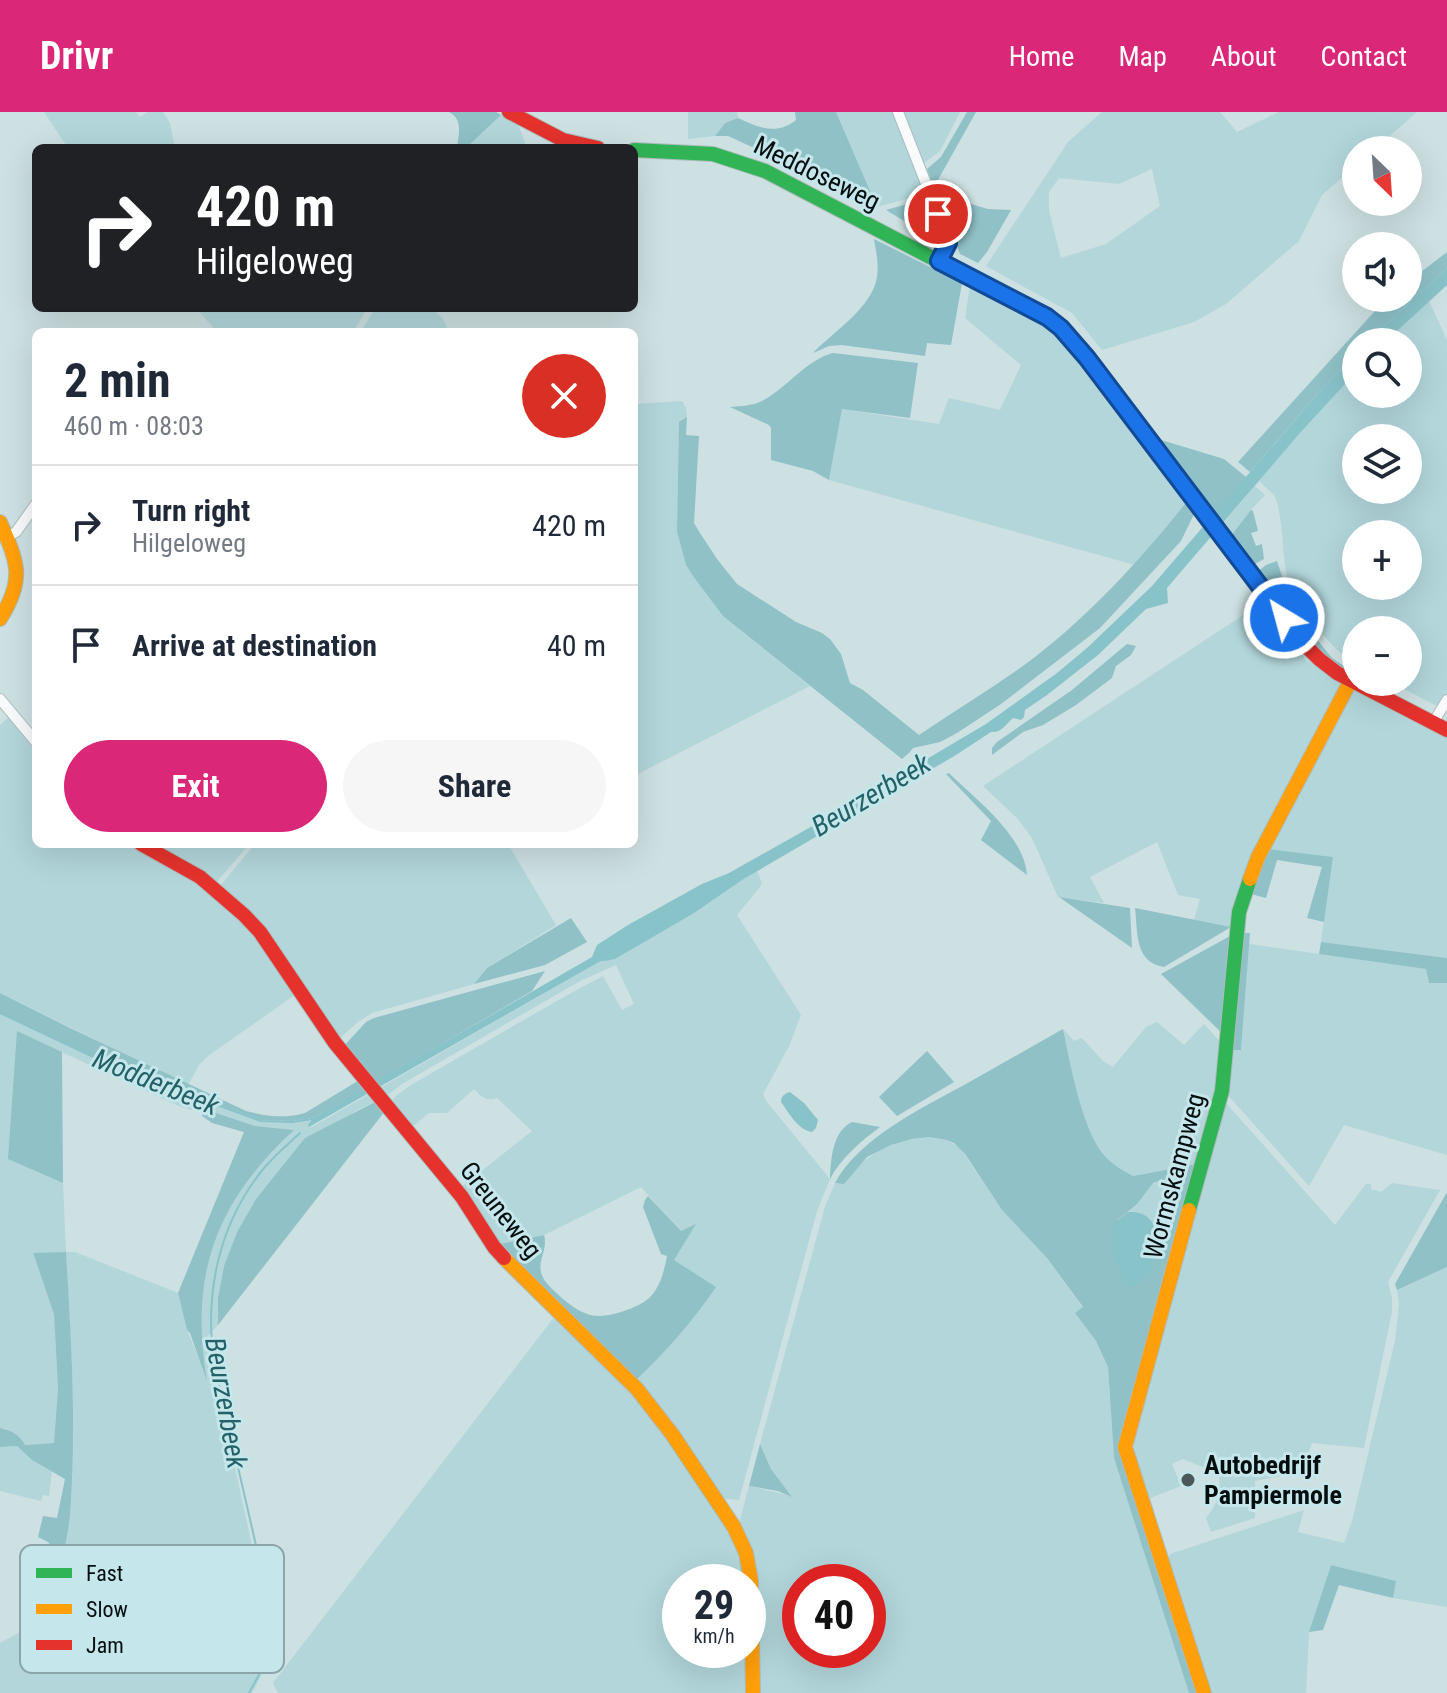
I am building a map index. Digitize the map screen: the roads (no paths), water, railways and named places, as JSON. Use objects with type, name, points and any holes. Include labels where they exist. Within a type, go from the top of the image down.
[{"type":"street","points":[[509,112],[574,144]]},
{"type":"street","points":[[898,112],[945,232],[948,243],[939,261]]},
{"type":"street","name":"Meddoseweg","points":[[638,150],[713,154],[765,171],[1047,317],[1087,358],[1302,642],[1342,676]]},
{"type":"street","points":[[7,537],[16,532],[32,510]]},
{"type":"street","points":[[0,522],[16,565],[17,580],[13,597],[0,619]]},
{"type":"street","name":"Wormskampweg","points":[[1204,1693],[1125,1447],[1126,1439],[1222,1091],[1239,912],[1258,857],[1343,696]]},
{"type":"street","name":"Meddoseweg","points":[[1382,696],[1440,726]]},
{"type":"street","points":[[0,699],[32,737]]},
{"type":"street","points":[[1440,726],[1447,700]]},
{"type":"street","name":"Greuneweg","points":[[148,848],[200,877],[260,932],[335,1043],[462,1197],[494,1247],[623,1373],[672,1434],[734,1527],[746,1553],[751,1581],[753,1693]]},
{"type":"water","points":[[1447,268],[1447,285],[1422,308],[1422,291]]},
{"type":"water","points":[[1399,312],[1418,312],[1400,328],[1382,328]]},
{"type":"water","name":"Beurzerbeek","points":[[1342,368],[1342,387],[1167,588],[1168,603],[1146,609],[1098,655],[1025,710],[1021,720],[1013,718],[1001,730],[991,732],[615,959],[599,962],[309,1127],[313,1118],[592,957],[597,945],[628,925],[839,811],[986,724],[1057,673],[1152,586]]},
{"type":"water","points":[[790,1092],[818,1120],[812,1132],[798,1125],[781,1102],[783,1096]]},
{"type":"water","points":[[1128,1212],[1148,1217],[1159,1235],[1153,1267],[1144,1279],[1130,1287],[1122,1279],[1113,1243],[1114,1227]]},
{"type":"waterway","name":"Modderbeek","points":[[0,1013],[191,1103],[220,1106],[261,1121],[312,1119]]},
{"type":"waterway","name":"Beurzerbeek","points":[[256,1545],[214,1363],[211,1311],[218,1260],[236,1212],[268,1163],[300,1133]]},
{"type":"waterway","name":"Beurzerbeek","points":[[249,1693],[260,1673]]},
{"type":"place","name":"Autobedrijf Pampiermole","points":[[1188,1480]]}]
